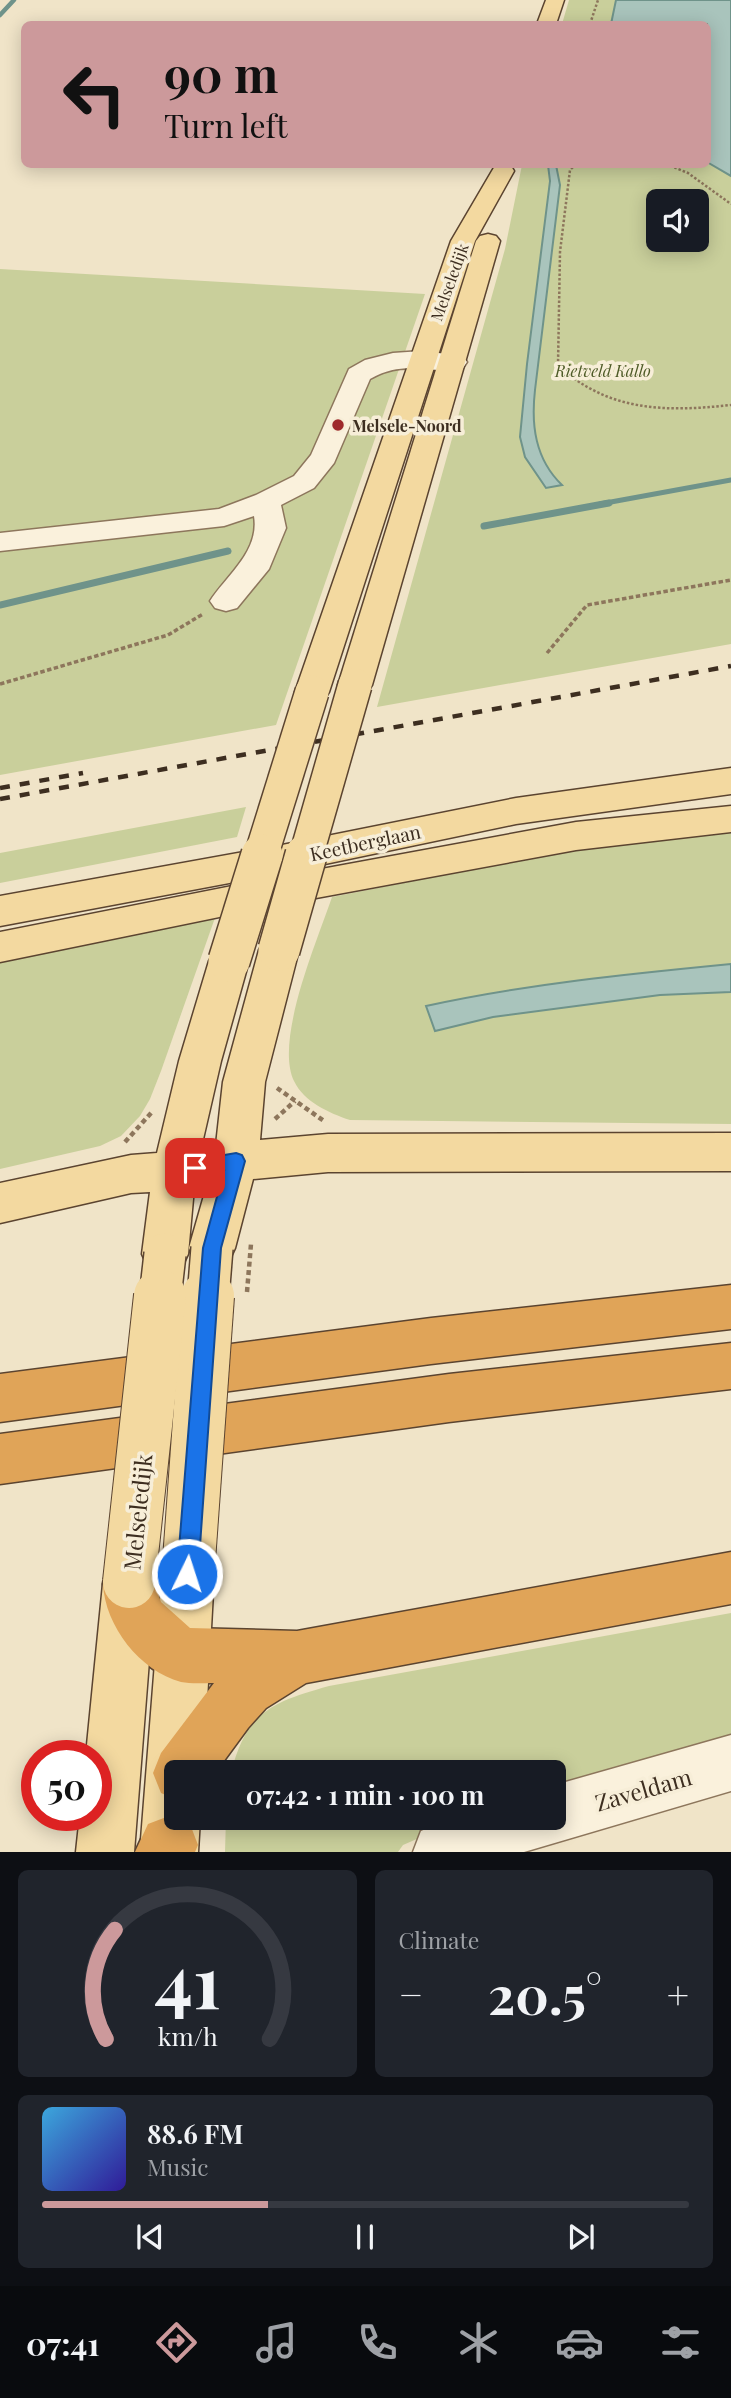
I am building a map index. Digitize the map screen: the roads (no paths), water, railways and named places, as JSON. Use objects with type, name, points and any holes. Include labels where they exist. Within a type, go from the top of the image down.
[{"type":"highway","points":[[0,1398],[431,1341],[731,1307]]},
{"type":"highway","points":[[0,1460],[449,1398],[731,1366]]},
{"type":"highway","points":[[129,1582],[138,1617],[156,1636],[182,1655],[298,1658],[731,1578]]},
{"type":"highway","points":[[190,1760],[228,1708],[247,1689],[298,1658]]},
{"type":"main road","points":[[548,21],[555,0]]},
{"type":"main road","name":"Melseledijk","points":[[104,1852],[129,1582],[174,1172],[200,1060],[312,692],[422,359],[463,241],[504,168]]},
{"type":"main road","name":"Melseledijk","points":[[236,1161],[244,1082],[279,950],[355,685],[454,362],[487,247],[504,168]]},
{"type":"main road","name":"Keetberglaan","points":[[0,911],[282,859],[516,811],[731,781]]},
{"type":"main road","name":"Keetberglaan","points":[[0,947],[278,891],[576,836],[731,819]]},
{"type":"main road","points":[[241,1116],[265,1131],[328,1153]]},
{"type":"main road","points":[[0,1203],[131,1174],[174,1172],[236,1161],[328,1153],[731,1152]]},
{"type":"main road","points":[[212,1248],[236,1161]]},
{"type":"main road","points":[[174,1172],[200,1192],[210,1228],[212,1248],[187,1574],[178,1760]]},
{"type":"main road","points":[[167,1850],[170,1830]]},
{"type":"street","points":[[0,542],[224,517],[266,501],[304,482],[324,457],[358,376],[374,366],[422,359],[454,362]]},
{"type":"street","points":[[226,601],[254,569],[271,528],[266,501]]},
{"type":"street","name":"Zaveldam","points":[[566,1811],[731,1763]]},
{"type":"street","points":[[442,1852],[501,1830]]},
{"type":"water","points":[[616,0],[731,0],[731,176],[711,164],[711,21],[612,21]]},
{"type":"water","points":[[548,168],[557,168],[560,185],[534,416],[541,453],[562,485],[546,488],[525,457],[520,437],[550,181]]},
{"type":"water","points":[[731,964],[731,992],[660,995],[493,1017],[435,1031],[426,1006],[540,986]]},
{"type":"waterway","points":[[0,15],[14,0]]},
{"type":"waterway","points":[[600,504],[731,480]]},
{"type":"waterway","points":[[484,526],[609,503]]},
{"type":"waterway","points":[[0,605],[228,551]]},
{"type":"railway","points":[[0,799],[731,666]]},
{"type":"railway","points":[[0,788],[83,773]]},
{"type":"place","name":"Melsele-Noord","points":[[338,425]]},
{"type":"park label","name":"Rietveld Kallo","points":[[603,370]]}]
